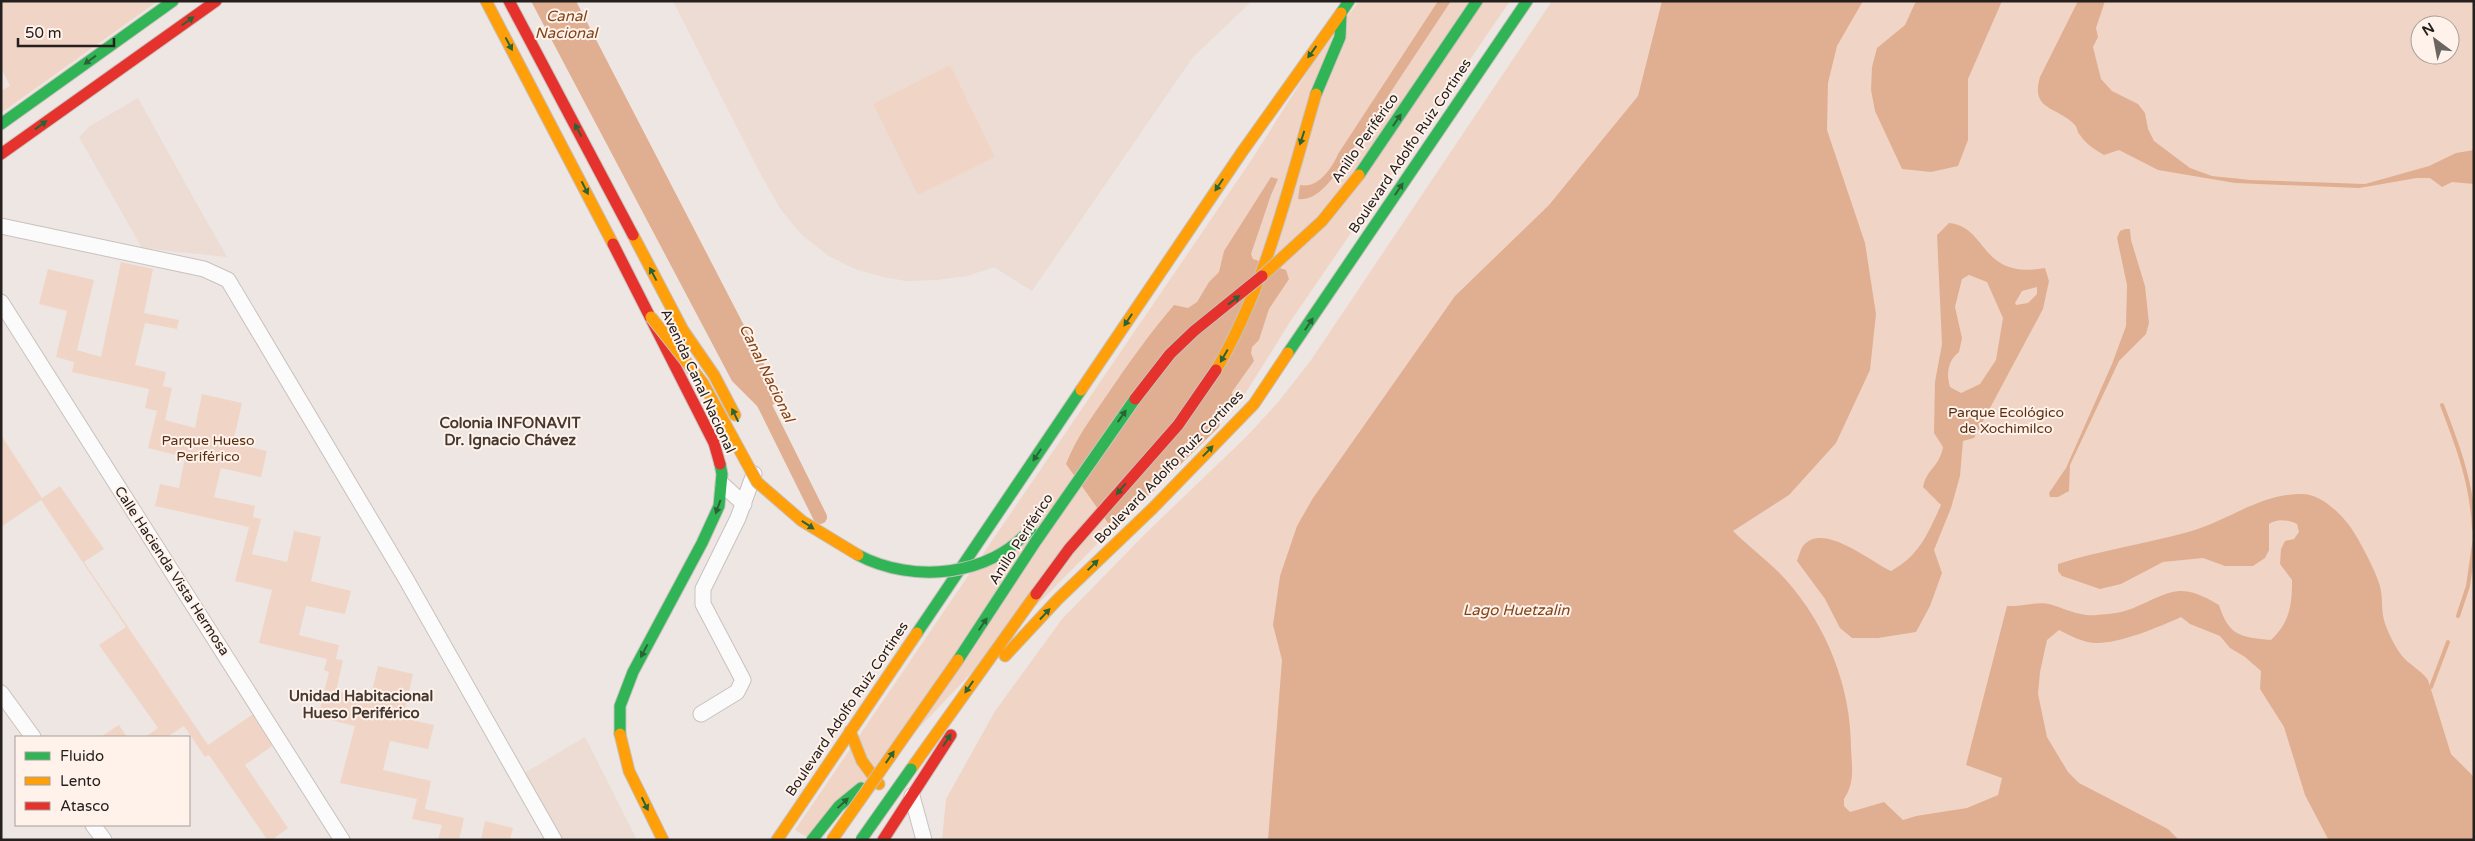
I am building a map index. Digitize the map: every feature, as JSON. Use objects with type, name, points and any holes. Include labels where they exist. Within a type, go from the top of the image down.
[{"type":"main road","points":[[1,124],[173,1]]},
{"type":"main road","points":[[1,154],[216,1]]},
{"type":"main road","name":"Avenida Canal Nacional","points":[[486,1],[651,317],[718,453],[723,485],[719,506],[702,543],[633,672],[620,706],[620,741],[629,771],[663,840]]},
{"type":"main road","name":"Avenida Canal Nacional","points":[[509,1],[683,330],[714,375],[758,461],[772,484],[781,493],[885,561],[908,565],[929,565],[953,559],[975,546]]},
{"type":"main road","name":"Boulevard Adolfo Ruiz Cortines","points":[[777,840],[1242,152],[1349,1]]},
{"type":"main road","name":"Anillo Periférico","points":[[832,840],[958,662],[1036,541],[1109,436],[1170,354],[1194,331],[1284,258],[1340,200],[1477,1]]},
{"type":"main road","name":"Boulevard Adolfo Ruiz Cortines","points":[[883,840],[975,698],[1005,656],[1058,599],[1152,508],[1254,404],[1527,1]]},
{"type":"main road","points":[[861,840],[1069,549],[1152,452],[1178,425],[1209,382],[1247,313],[1270,248],[1317,91],[1340,36],[1341,13]]},
{"type":"main road","points":[[651,317],[703,383],[742,458],[769,497],[814,529],[876,564],[898,570],[952,570],[982,565],[1005,554],[1024,539],[1083,455],[1109,436]]},
{"type":"main road","points":[[850,731],[862,761],[879,784]]},
{"type":"main road","points":[[812,840],[847,799],[860,788],[879,784],[903,786],[912,796]]},
{"type":"street","points":[[1,226],[204,269],[228,280],[406,579],[554,840]]},
{"type":"street","name":"Calle Hacienda Vista Hermosa","points":[[1,302],[342,840]]},
{"type":"street","points":[[701,714],[738,692],[743,680],[703,604],[703,589],[744,504],[758,461]]},
{"type":"street","points":[[723,485],[744,504]]},
{"type":"street","points":[[1,692],[32,736]]},
{"type":"street","points":[[912,796],[924,840]]},
{"type":"street","points":[[94,826],[104,840]]},
{"type":"shaded area","points":[[673,1],[1252,1],[1193,57],[1032,291],[994,267],[967,276],[936,280],[906,281],[883,277],[855,269],[829,256],[803,236],[781,210],[759,171]]},
{"type":"shaded area","points":[[138,98],[227,257],[142,248],[79,137],[90,126]]},
{"type":"shaded area","points":[[585,737],[636,838],[633,840],[558,840],[521,775]]},
{"type":"green space","points":[[1,1],[158,1],[1,113],[1,91],[10,86],[1,68]]},
{"type":"green space","points":[[1359,1],[1510,1],[1290,322],[1243,397],[1022,620],[812,840],[795,830],[1250,162],[1311,66]]},
{"type":"green space","name":"Parque Ecológico de Xochimilco","points":[[1552,1],[2474,1],[2474,840],[942,840],[946,799],[995,711],[1062,619],[1145,534],[1247,436],[1279,401],[1311,360]]},
{"type":"green space","points":[[950,65],[995,157],[918,195],[873,104]]},
{"type":"green space","name":"Parque Hueso Periférico","points":[[121,262],[153,269],[144,313],[179,320],[177,329],[145,323],[135,365],[166,372],[163,386],[172,388],[165,420],[195,428],[202,394],[242,403],[233,443],[267,451],[261,477],[221,468],[214,497],[255,506],[253,517],[261,519],[252,554],[287,562],[294,531],[321,537],[311,581],[351,591],[345,614],[306,606],[299,635],[339,645],[336,659],[343,660],[336,691],[370,699],[378,666],[413,674],[403,718],[434,725],[428,749],[390,741],[383,770],[431,781],[425,809],[464,818],[459,840],[438,840],[442,825],[412,819],[417,799],[340,783],[355,726],[318,717],[329,672],[324,670],[327,659],[259,643],[272,590],[235,581],[249,527],[155,506],[160,484],[179,488],[185,457],[148,448],[157,411],[145,408],[149,389],[72,372],[74,362],[56,357],[67,311],[39,304],[48,269],[94,280],[77,350],[101,357]]},
{"type":"green space","points":[[1,435],[42,498],[60,486],[104,549],[84,562],[208,745],[256,712],[275,744],[245,765],[288,828],[272,840],[264,840],[266,838],[209,755],[205,757],[184,726],[169,736],[146,736],[158,728],[99,645],[126,627],[41,500],[1,527]]},
{"type":"green space","points":[[119,725],[126,736],[102,736]]},
{"type":"green space","points":[[485,821],[513,828],[510,840],[481,840]]},
{"type":"water","name":"Canal Nacional","points":[[531,1],[576,1],[764,364],[779,401],[762,411],[732,381]]},
{"type":"water","points":[[1438,1],[1451,1],[1337,173],[1315,195],[1298,199],[1300,185],[1313,184],[1328,171]]},
{"type":"water","name":"Lago Huetzalin","points":[[1662,1],[1863,1],[1837,46],[1828,83],[1827,130],[1865,243],[1876,314],[1870,370],[1836,443],[1789,495],[1733,531],[1780,573],[1801,598],[1825,637],[1834,658],[1847,702],[1850,725],[1852,775],[1848,793],[1844,799],[1844,806],[1850,812],[1884,802],[1903,820],[1916,816],[1967,808],[1998,795],[2002,778],[1966,765],[2007,606],[2045,603],[2078,613],[2097,615],[2127,610],[2165,594],[2183,591],[2205,597],[2219,605],[2227,623],[2237,633],[2251,638],[2271,640],[2282,627],[2289,613],[2292,580],[2280,564],[2281,549],[2285,541],[2294,539],[2299,532],[2297,524],[2279,520],[2269,524],[2269,550],[2265,558],[2253,566],[2225,566],[2203,558],[2163,562],[2121,584],[2100,589],[2062,576],[2058,571],[2058,564],[2188,532],[2273,498],[2303,494],[2316,497],[2340,514],[2353,531],[2371,563],[2380,586],[2383,616],[2389,634],[2403,657],[2428,680],[2451,754],[2474,777],[2474,840],[2328,839],[2305,795],[2284,727],[2260,689],[2261,671],[2245,657],[2230,648],[2220,636],[2190,624],[2181,617],[2139,634],[2105,643],[2086,641],[2059,630],[2047,640],[2040,672],[2038,694],[2047,737],[2068,772],[2079,783],[2168,829],[2179,840],[1268,840],[1282,660],[1273,625],[1280,576],[1297,526],[1313,498],[1455,296],[1549,205],[1638,96]]},
{"type":"water","points":[[1916,1],[2002,1],[1968,79],[1968,140],[1958,166],[1931,172],[1902,169],[1875,111],[1871,90],[1872,67],[1877,48],[1905,25]]},
{"type":"water","points":[[2078,1],[2105,1],[2096,28],[2098,37],[2093,47],[2101,79],[2112,91],[2138,104],[2145,113],[2148,129],[2154,141],[2190,168],[2212,176],[2251,180],[2365,184],[2429,166],[2456,153],[2474,150],[2474,184],[2452,182],[2442,187],[2430,178],[2417,178],[2359,188],[2235,183],[2158,170],[2119,150],[2104,155],[2085,141],[2075,125],[2068,119],[2047,107],[2039,96],[2040,77]]},
{"type":"water","points":[[1271,177],[1278,179],[1251,254],[1253,259],[1286,270],[1289,279],[1269,309],[1259,340],[1252,347],[1251,353],[1254,361],[1232,392],[1233,400],[1223,412],[1219,427],[1113,530],[1066,464],[1070,454],[1079,437],[1131,360],[1174,305],[1188,308],[1197,302],[1209,282],[1219,272],[1224,251]]},
{"type":"water","points":[[1949,223],[1962,227],[1972,233],[1996,260],[2008,267],[2024,270],[2045,268],[2049,281],[2043,309],[1974,438],[1963,441],[1960,476],[1951,508],[1934,550],[1942,573],[1930,606],[1916,632],[1878,638],[1852,638],[1840,628],[1825,599],[1797,561],[1803,546],[1811,539],[1822,538],[1846,545],[1891,571],[1901,565],[1916,550],[1927,534],[1941,505],[1923,487],[1927,476],[1939,459],[1943,447],[1934,433],[1935,382],[1942,344],[1937,235]],"holes":[[[1969,275],[1987,282],[2003,318],[1996,360],[1980,384],[1961,393],[1950,387],[1948,372],[1952,359],[1959,352],[1962,338],[1955,307],[1962,279]],[[2037,287],[2037,294],[2028,303],[2016,305],[2015,303],[2022,291]]]},
{"type":"water","points":[[2130,229],[2131,240],[2145,286],[2149,323],[2146,334],[2119,361],[2070,465],[2069,491],[2058,497],[2050,497],[2049,493],[2066,468],[2112,364],[2126,326],[2127,285],[2117,238],[2120,231]]},
{"type":"waterway","name":"Canal Nacional","points":[[758,392],[820,517]]},
{"type":"waterway","points":[[2442,405],[2459,450],[2470,496],[2474,529]]},
{"type":"waterway","points":[[2458,616],[2468,586],[2474,544]]},
{"type":"waterway","points":[[2431,687],[2448,642]]},
{"type":"traffic: fast","points":[[1,124],[173,1]]},
{"type":"traffic: fast","points":[[1316,94],[1340,37],[1341,13],[1349,1]]},
{"type":"traffic: fast","points":[[1359,175],[1477,1]]},
{"type":"traffic: fast","points":[[1288,353],[1527,1]]},
{"type":"traffic: fast","points":[[917,633],[1081,390]]},
{"type":"traffic: fast","points":[[958,660],[1036,541],[1135,399]]},
{"type":"traffic: fast","points":[[620,734],[620,706],[633,672],[702,543],[719,506],[722,474],[720,464]]},
{"type":"traffic: fast","points":[[858,555],[880,564],[903,570],[926,572],[950,571],[973,566],[995,557],[1014,544],[1031,528]]},
{"type":"traffic: fast","points":[[861,840],[911,769]]},
{"type":"traffic: fast","points":[[812,840],[839,806],[861,788]]},
{"type":"traffic: slow","points":[[486,1],[613,244]]},
{"type":"traffic: slow","points":[[1081,390],[1242,152],[1341,13]]},
{"type":"traffic: slow","points":[[1216,370],[1234,338],[1262,270],[1316,94]]},
{"type":"traffic: slow","points":[[1262,276],[1322,221],[1359,175]]},
{"type":"traffic: slow","points":[[633,235],[683,330],[714,375],[735,415]]},
{"type":"traffic: slow","points":[[651,317],[703,383],[757,482],[802,521],[858,555]]},
{"type":"traffic: slow","points":[[1005,656],[1058,599],[1153,508],[1254,404],[1288,353]]},
{"type":"traffic: slow","points":[[911,769],[1036,594]]},
{"type":"traffic: slow","points":[[777,840],[917,633]]},
{"type":"traffic: slow","points":[[832,840],[958,660]]},
{"type":"traffic: slow","points":[[850,731],[862,761],[879,784]]},
{"type":"traffic: slow","points":[[620,734],[629,771],[663,840]]},
{"type":"traffic: jam","points":[[1,154],[216,1]]},
{"type":"traffic: jam","points":[[509,1],[633,235]]},
{"type":"traffic: jam","points":[[613,244],[714,443],[720,464]]},
{"type":"traffic: jam","points":[[1135,399],[1170,354],[1194,331],[1262,276]]},
{"type":"traffic: jam","points":[[1036,594],[1069,549],[1178,425],[1216,370]]},
{"type":"traffic: jam","points":[[883,840],[951,735]]},
{"type":"district","name":"Colonia INFONAVIT Dr. Ignacio Chávez","points":[[510,432]]},
{"type":"district","name":"Unidad Habitacional Hueso Periférico","points":[[361,704]]}]
